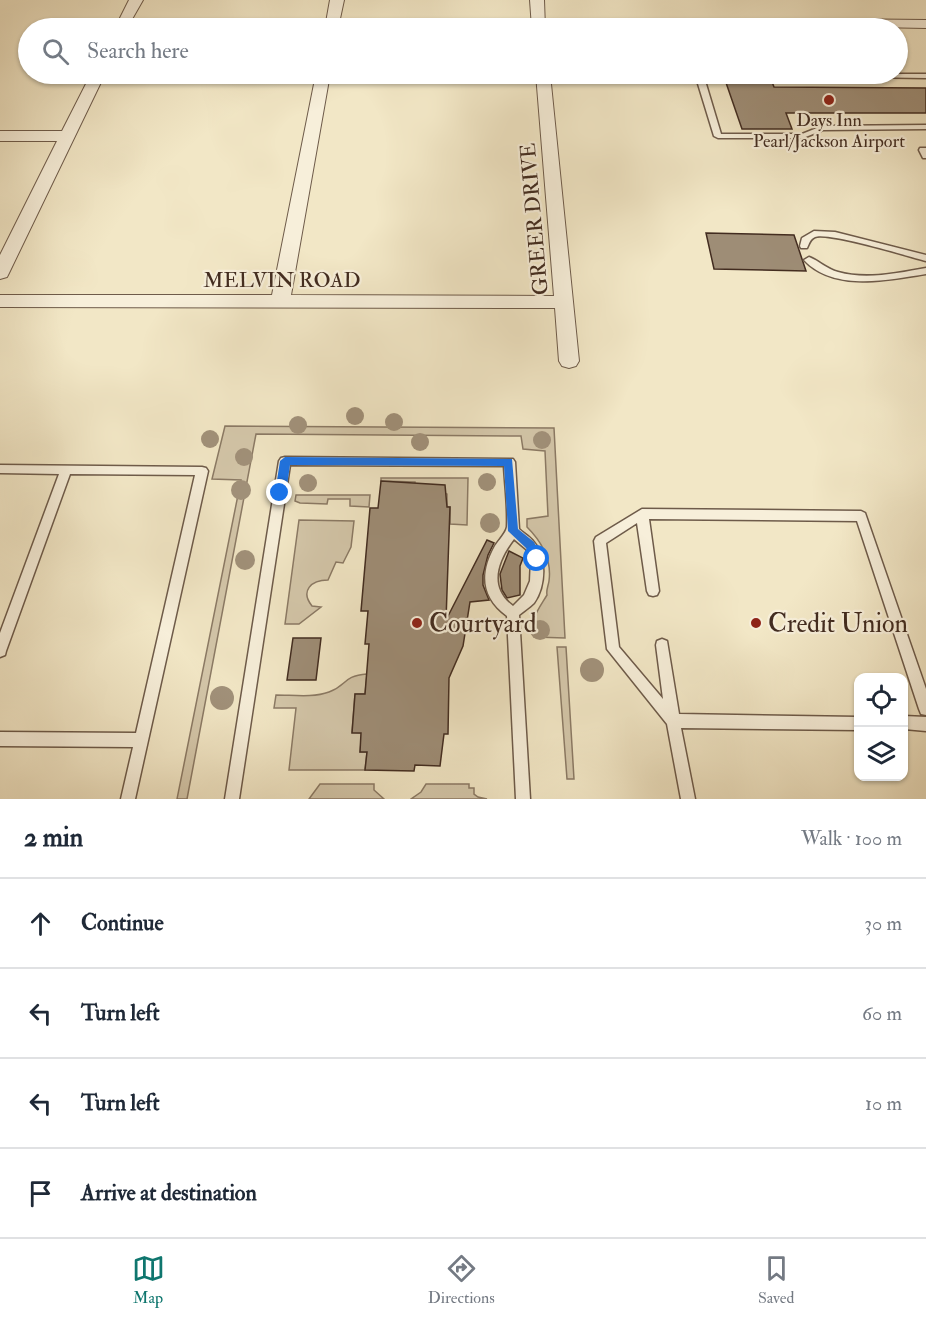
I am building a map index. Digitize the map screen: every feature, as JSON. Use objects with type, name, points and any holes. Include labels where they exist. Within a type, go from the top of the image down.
[{"type":"street","points":[[126,18],[136,0]]},
{"type":"street","points":[[334,18],[337,0]]},
{"type":"street","points":[[537,0],[538,18]]},
{"type":"street","points":[[908,24],[926,24]]},
{"type":"street","points":[[0,273],[94,84]]},
{"type":"street","points":[[280,303],[321,84]]},
{"type":"street","name":"GREER DRIVE","points":[[544,84],[569,361]]},
{"type":"street","points":[[0,136],[67,136]]},
{"type":"street","name":"MELVIN ROAD","points":[[0,301],[564,302]]},
{"type":"lane","points":[[908,76],[926,76]]},
{"type":"lane","points":[[702,84],[718,136],[803,136],[822,128],[926,127]]},
{"type":"lane","points":[[926,150],[923,150],[926,156]]},
{"type":"lane","points":[[804,246],[805,240],[814,234],[835,235],[926,258]]},
{"type":"lane","points":[[809,260],[816,267],[831,274],[857,278],[926,271]]},
{"type":"lane","points":[[232,799],[285,461],[509,462],[513,531],[495,557],[492,592],[501,606],[513,613]]},
{"type":"lane","points":[[0,470],[202,471],[128,799]]},
{"type":"lane","points":[[0,651],[66,470]]},
{"type":"lane","points":[[642,514],[653,591]]},
{"type":"lane","points":[[854,723],[673,721],[613,649],[600,541],[642,514],[861,516],[926,709]]},
{"type":"lane","points":[[513,531],[530,545],[537,559],[536,581],[529,599],[513,613]]},
{"type":"lane","points":[[513,613],[524,799]]},
{"type":"lane","points":[[662,645],[673,721],[688,799]]},
{"type":"lane","points":[[908,723],[926,724]]},
{"type":"lane","points":[[0,739],[141,740]]},
{"type":"shaded area","points":[[225,426],[554,428],[565,638],[534,637],[532,632],[535,615],[547,595],[550,573],[545,551],[527,527],[527,519],[548,516],[545,451],[523,449],[521,436],[256,434],[187,799],[177,799],[241,480],[212,479]]},
{"type":"shaded area","points":[[381,478],[468,478],[467,525],[450,524],[447,494],[415,485],[415,482],[381,481]]},
{"type":"shaded area","points":[[296,495],[370,495],[369,507],[350,506],[350,499],[328,499],[327,504],[300,503],[295,501]]},
{"type":"shaded area","points":[[299,520],[354,521],[351,547],[343,563],[336,562],[328,580],[312,584],[307,591],[312,606],[321,607],[299,624],[285,624]]},
{"type":"shaded area","points":[[557,647],[566,647],[574,779],[567,779]]},
{"type":"shaded area","points":[[367,674],[365,694],[355,694],[352,732],[362,733],[360,752],[367,752],[365,770],[289,770],[296,708],[274,708],[276,695],[323,694],[353,677]]},
{"type":"shaded area","points":[[320,784],[374,784],[374,790],[384,799],[309,799]]},
{"type":"shaded area","points":[[426,784],[469,784],[469,788],[474,788],[474,794],[487,799],[411,799],[421,792]]},
{"type":"building","name":"Days Inn Pearl/Jackson Airport","points":[[726,84],[773,84],[774,87],[926,88],[926,113],[786,113],[792,129],[742,129]]},
{"type":"building","points":[[706,233],[794,235],[806,271],[714,269]]},
{"type":"building","name":"Courtyard","points":[[381,481],[445,485],[447,507],[450,507],[446,620],[487,540],[494,543],[483,575],[483,585],[489,600],[470,602],[463,646],[449,678],[448,734],[444,734],[440,766],[415,765],[414,771],[365,770],[367,752],[360,752],[361,733],[352,733],[355,694],[365,694],[369,644],[365,644],[368,611],[361,611],[370,508],[378,508]]},
{"type":"building","points":[[509,551],[523,558],[520,566],[520,595],[507,598],[502,590],[500,574]]},
{"type":"building","points":[[293,638],[321,638],[316,680],[287,680]]},
{"type":"place","name":"Days Inn Pearl/Jackson Airport","points":[[829,100]]},
{"type":"place","name":"Courtyard","points":[[417,623]]},
{"type":"place","name":"Credit Union","points":[[756,623]]},
{"type":"route","points":[[280,493],[285,461],[509,462],[513,531],[530,545],[537,559]]}]
